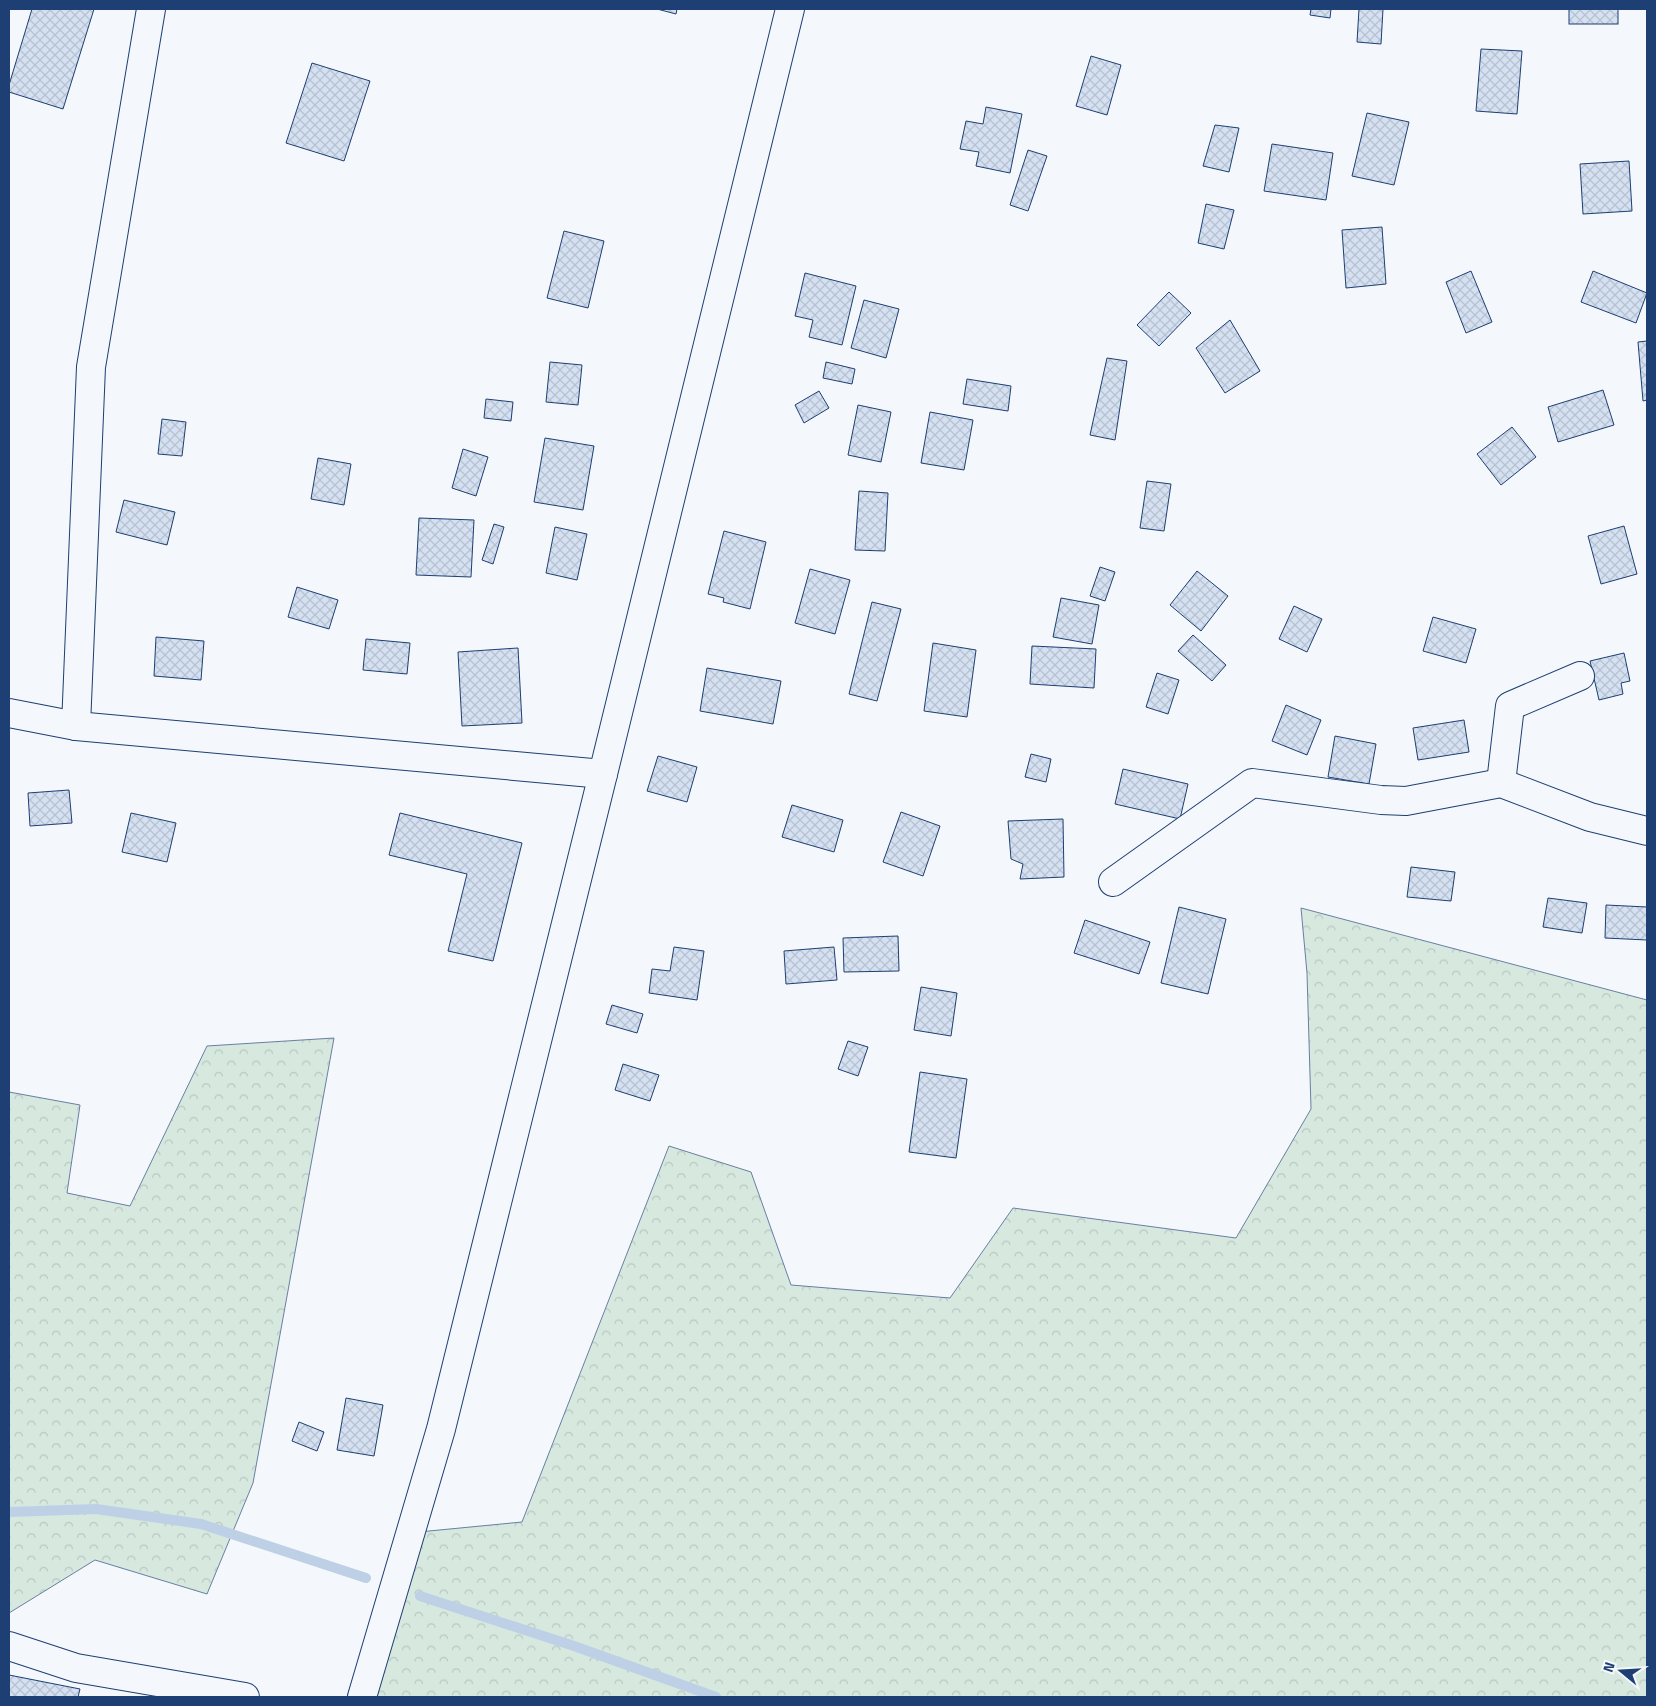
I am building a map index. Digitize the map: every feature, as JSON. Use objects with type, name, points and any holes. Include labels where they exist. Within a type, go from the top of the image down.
[{"type":"street","points":[[76,726],[91,367],[151,9]]},
{"type":"street","points":[[362,1697],[441,1429],[790,9]]},
{"type":"street","points":[[1501,783],[1510,706],[1580,676]]},
{"type":"street","points":[[9,713],[76,726],[603,774]]},
{"type":"street","points":[[1113,882],[1252,783],[1381,800],[1406,800],[1501,783],[1590,817],[1647,831]]},
{"type":"street","points":[[9,1646],[76,1668],[244,1697]]},
{"type":"green space","points":[[1301,908],[1647,1000],[1647,1697],[347,1697],[398,1534],[522,1522],[669,1146],[751,1172],[791,1285],[950,1298],[1013,1208],[1236,1238],[1311,1109],[1307,973]]},
{"type":"green space","points":[[334,1038],[253,1483],[207,1594],[95,1560],[9,1613],[9,1092],[80,1105],[67,1193],[130,1206],[207,1046]]},
{"type":"building","points":[[32,9],[94,9],[63,109],[9,92],[9,85]]},
{"type":"building","points":[[657,9],[677,9],[676,14]]},
{"type":"building","points":[[1311,9],[1331,9],[1330,18],[1310,15]]},
{"type":"building","points":[[1359,9],[1383,9],[1381,44],[1357,42]]},
{"type":"building","points":[[1569,9],[1618,9],[1618,24],[1569,24]]},
{"type":"building","points":[[1481,49],[1522,51],[1517,114],[1476,111]]},
{"type":"building","points":[[1091,56],[1121,65],[1107,115],[1076,106]]},
{"type":"building","points":[[312,63],[370,81],[344,161],[286,143]]},
{"type":"building","points":[[986,107],[1022,114],[1010,173],[976,166],[979,152],[960,149],[966,121],[983,124]]},
{"type":"building","points":[[1367,113],[1409,122],[1394,185],[1352,176]]},
{"type":"building","points":[[1215,125],[1239,128],[1229,172],[1203,166]]},
{"type":"building","points":[[1272,144],[1333,153],[1326,200],[1264,191]]},
{"type":"building","points":[[1028,150],[1047,156],[1028,211],[1010,205]]},
{"type":"building","points":[[1629,161],[1632,211],[1583,214],[1580,164]]},
{"type":"building","points":[[1206,204],[1234,210],[1224,249],[1198,243]]},
{"type":"building","points":[[1382,227],[1386,284],[1346,288],[1342,230]]},
{"type":"building","points":[[564,231],[604,241],[588,308],[547,298]]},
{"type":"building","points":[[1471,271],[1492,322],[1466,333],[1446,282]]},
{"type":"building","points":[[1593,271],[1647,293],[1636,323],[1581,302]]},
{"type":"building","points":[[805,273],[856,286],[842,345],[809,337],[813,320],[795,316]]},
{"type":"building","points":[[1169,292],[1191,313],[1159,346],[1137,325]]},
{"type":"building","points":[[864,300],[899,309],[886,358],[851,348]]},
{"type":"building","points":[[1230,320],[1260,371],[1225,393],[1196,348]]},
{"type":"building","points":[[1647,341],[1647,400],[1643,401],[1638,342]]},
{"type":"building","points":[[1107,358],[1127,361],[1115,440],[1090,435]]},
{"type":"building","points":[[550,362],[582,365],[578,405],[546,402]]},
{"type":"building","points":[[826,362],[855,369],[852,384],[823,378]]},
{"type":"building","points":[[967,379],[1011,386],[1008,411],[963,404]]},
{"type":"building","points":[[1603,390],[1614,425],[1558,442],[1548,407]]},
{"type":"building","points":[[819,391],[829,408],[804,423],[795,405]]},
{"type":"building","points":[[486,399],[513,402],[511,421],[484,418]]},
{"type":"building","points":[[858,405],[891,412],[881,462],[848,455]]},
{"type":"building","points":[[930,412],[973,420],[964,470],[921,463]]},
{"type":"building","points":[[162,419],[186,422],[182,456],[158,454]]},
{"type":"building","points":[[1512,427],[1536,457],[1501,485],[1477,454]]},
{"type":"building","points":[[545,438],[594,446],[583,510],[534,502]]},
{"type":"building","points":[[463,449],[488,457],[476,496],[452,488]]},
{"type":"building","points":[[318,458],[351,464],[344,505],[311,499]]},
{"type":"building","points":[[1147,481],[1171,484],[1164,531],[1140,528]]},
{"type":"building","points":[[859,491],[888,493],[885,551],[855,550]]},
{"type":"building","points":[[124,500],[175,512],[167,545],[116,532]]},
{"type":"building","points":[[419,518],[474,520],[471,577],[416,575]]},
{"type":"building","points":[[494,524],[504,527],[493,564],[482,560]]},
{"type":"building","points":[[1624,526],[1637,574],[1601,584],[1588,536]]},
{"type":"building","points":[[555,527],[587,534],[577,580],[546,573]]},
{"type":"building","points":[[724,531],[766,542],[750,609],[723,602],[724,598],[708,594]]},
{"type":"building","points":[[1100,567],[1115,572],[1105,601],[1090,596]]},
{"type":"building","points":[[810,569],[850,580],[835,634],[795,623]]},
{"type":"building","points":[[1197,571],[1228,596],[1201,631],[1170,605]]},
{"type":"building","points":[[297,587],[338,600],[329,629],[288,617]]},
{"type":"building","points":[[1061,598],[1099,605],[1092,644],[1053,637]]},
{"type":"building","points":[[872,602],[901,609],[877,701],[849,694]]},
{"type":"building","points":[[1294,606],[1322,619],[1307,652],[1279,639]]},
{"type":"building","points":[[1433,617],[1476,629],[1466,663],[1423,651]]},
{"type":"building","points":[[1193,635],[1226,665],[1212,681],[1178,651]]},
{"type":"building","points":[[156,637],[204,641],[201,680],[154,676]]},
{"type":"building","points":[[366,639],[410,643],[407,674],[363,670]]},
{"type":"building","points":[[933,643],[976,650],[967,717],[924,711]]},
{"type":"building","points":[[1032,646],[1096,649],[1094,688],[1030,684]]},
{"type":"building","points":[[518,648],[522,723],[462,726],[458,652]]},
{"type":"building","points":[[1624,653],[1630,681],[1621,683],[1623,694],[1599,700],[1590,661]]},
{"type":"building","points":[[707,668],[781,681],[773,724],[700,711]]},
{"type":"building","points":[[1157,673],[1179,680],[1168,714],[1146,707]]},
{"type":"building","points":[[1286,705],[1321,720],[1307,755],[1272,741]]},
{"type":"building","points":[[1464,720],[1469,752],[1418,760],[1413,728]]},
{"type":"building","points":[[1335,736],[1376,744],[1369,784],[1328,777]]},
{"type":"building","points":[[1031,754],[1051,759],[1046,782],[1025,777]]},
{"type":"building","points":[[658,756],[697,767],[687,802],[647,791]]},
{"type":"building","points":[[1123,769],[1188,784],[1180,819],[1115,804]]},
{"type":"building","points":[[69,790],[72,823],[30,826],[28,793]]},
{"type":"building","points":[[792,805],[843,820],[834,852],[782,837]]},
{"type":"building","points":[[901,812],[940,826],[923,876],[883,862]]},
{"type":"building","points":[[131,813],[176,823],[167,862],[122,852]]},
{"type":"building","points":[[400,813],[522,843],[493,961],[448,951],[467,874],[389,855]]},
{"type":"building","points":[[1063,819],[1064,877],[1020,879],[1023,864],[1011,859],[1008,821]]},
{"type":"building","points":[[1411,867],[1455,872],[1451,901],[1407,897]]},
{"type":"building","points":[[1548,898],[1587,903],[1582,933],[1543,927]]},
{"type":"building","points":[[1606,905],[1647,907],[1647,940],[1605,938]]},
{"type":"building","points":[[1179,907],[1226,919],[1208,994],[1161,983]]},
{"type":"building","points":[[1085,920],[1150,942],[1139,974],[1074,953]]},
{"type":"building","points":[[898,936],[899,971],[844,972],[843,938]]},
{"type":"building","points":[[674,947],[704,951],[697,1000],[649,993],[652,969],[670,971]]},
{"type":"building","points":[[834,947],[837,980],[786,984],[784,951]]},
{"type":"building","points":[[921,987],[957,993],[951,1036],[914,1030]]},
{"type":"building","points":[[612,1005],[643,1014],[637,1033],[606,1024]]},
{"type":"building","points":[[848,1041],[868,1047],[858,1076],[838,1069]]},
{"type":"building","points":[[623,1064],[659,1075],[650,1101],[615,1090]]},
{"type":"building","points":[[920,1072],[967,1079],[956,1158],[909,1152]]},
{"type":"building","points":[[346,1398],[383,1405],[374,1456],[337,1450]]},
{"type":"building","points":[[299,1422],[324,1432],[317,1451],[292,1441]]},
{"type":"building","points":[[9,1675],[80,1689],[78,1697],[9,1697]]},
{"type":"waterway","points":[[9,1512],[96,1509],[201,1524],[366,1578]]},
{"type":"waterway","points":[[420,1596],[574,1646],[716,1697]]}]
